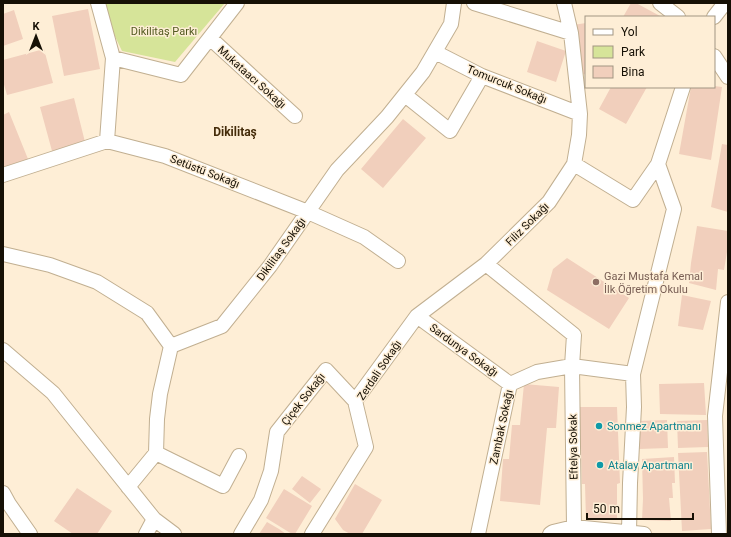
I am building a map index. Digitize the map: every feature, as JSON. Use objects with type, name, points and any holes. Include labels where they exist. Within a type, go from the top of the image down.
[{"type":"street","points":[[3,176],[107,141],[113,58],[98,3]]},
{"type":"street","points":[[113,58],[181,75],[237,3]]},
{"type":"street","name":"Dikilitaş Sokağı","points":[[171,346],[222,326],[270,266],[337,170],[387,117],[423,72],[451,24],[454,3]]},
{"type":"street","points":[[474,3],[570,33]]},
{"type":"street","name":"Filiz Sokağı","points":[[417,316],[486,264],[549,202],[574,164],[579,135],[580,114],[570,33],[564,3]]},
{"type":"street","points":[[660,3],[677,16]]},
{"type":"street","points":[[715,16],[725,3]]},
{"type":"street","name":"Mukataacı Sokağı","points":[[210,38],[295,116]]},
{"type":"street","name":"Tomurcuk Sokağı","points":[[435,52],[482,76],[580,114]]},
{"type":"street","points":[[715,58],[728,77]]},
{"type":"street","points":[[405,95],[450,132],[482,76]]},
{"type":"street","points":[[574,164],[633,200],[658,164],[683,88]]},
{"type":"street","name":"Setüstü Sokağı","points":[[107,141],[165,156],[308,212],[364,237],[398,261]]},
{"type":"street","points":[[629,533],[634,374],[674,209],[658,164]]},
{"type":"street","points":[[3,254],[50,265],[97,282],[147,313],[171,346],[160,394],[157,419],[156,453],[128,487]]},
{"type":"street","name":"Eftelya Sokak","points":[[486,264],[574,335],[572,366],[574,527]]},
{"type":"street","points":[[719,534],[721,414],[728,302]]},
{"type":"street","name":"Sardunya Sokağı","points":[[417,316],[510,384]]},
{"type":"street","name":"Zerdali Sokağı","points":[[312,534],[366,447],[355,401],[417,316]]},
{"type":"street","points":[[3,350],[53,393],[154,519],[174,534]]},
{"type":"street","name":"Zambak Sokağı","points":[[478,534],[510,384],[537,372],[572,366],[634,374]]},
{"type":"street","name":"Çiçek Sokağı","points":[[242,534],[261,500],[271,471],[277,432],[326,370],[355,401]]},
{"type":"street","points":[[156,453],[223,486],[240,456]]},
{"type":"street","points":[[3,493],[30,534]]},
{"type":"street","points":[[146,534],[154,519]]},
{"type":"street","points":[[550,534],[552,532],[574,527],[609,533],[644,534]]},
{"type":"green space","name":"Dikilitaş Parkı","points":[[99,3],[225,3],[175,62],[122,51]]},
{"type":"building","points":[[631,3],[636,3],[660,16],[624,16]]},
{"type":"building","points":[[88,9],[100,69],[64,76],[52,16]]},
{"type":"building","points":[[14,10],[23,39],[3,46],[3,14]]},
{"type":"building","points":[[585,23],[585,74],[578,75],[573,25]]},
{"type":"building","points":[[537,41],[566,51],[556,82],[527,72]]},
{"type":"building","points":[[44,49],[53,83],[7,95],[3,81],[3,60]]},
{"type":"building","points":[[722,87],[711,160],[679,154],[691,88]]},
{"type":"building","points":[[610,88],[646,88],[626,124],[599,109]]},
{"type":"building","points":[[74,98],[85,142],[52,151],[40,107]]},
{"type":"building","points":[[9,112],[28,159],[3,169],[3,115]]},
{"type":"building","points":[[403,119],[426,138],[383,188],[361,169]]},
{"type":"building","points":[[722,144],[728,145],[728,212],[711,207]]},
{"type":"building","points":[[697,226],[728,231],[728,246],[724,270],[718,269],[716,290],[689,283]]},
{"type":"building","points":[[567,258],[629,298],[609,329],[547,290],[553,269]]},
{"type":"building","points":[[682,295],[711,301],[703,330],[678,326]]},
{"type":"building","points":[[704,383],[706,415],[660,414],[659,384]]},
{"type":"building","points":[[524,384],[559,387],[556,428],[547,428],[540,505],[500,501],[503,459],[509,459],[512,425],[520,425]]},
{"type":"building","points":[[579,407],[617,407],[620,483],[617,484],[617,520],[586,520],[585,484],[582,484],[581,446],[579,447]]},
{"type":"building","points":[[667,420],[668,448],[639,449],[637,421]]},
{"type":"building","points":[[707,420],[708,447],[678,448],[677,421]]},
{"type":"building","points":[[707,452],[711,529],[682,531],[678,453]]},
{"type":"building","points":[[674,457],[675,483],[672,483],[673,498],[669,498],[671,521],[642,520],[642,459]]},
{"type":"building","points":[[302,476],[321,489],[310,503],[292,489]]},
{"type":"building","points":[[355,484],[382,500],[362,534],[350,534],[343,530],[335,519]]},
{"type":"building","points":[[77,488],[112,511],[97,534],[73,534],[54,521]]},
{"type":"building","points":[[284,489],[312,506],[295,534],[292,534],[266,518]]},
{"type":"building","points":[[267,522],[279,529],[286,534],[259,534]]},
{"type":"place","name":"Gazi Mustafa Kemal İlk Öğretim Okulu","points":[[596,282]]},
{"type":"place","name":"Sonmez Apartmanı","points":[[599,426]]},
{"type":"place","name":"Atalay Apartmanı","points":[[600,465]]},
{"type":"district","name":"Dikilitaş","points":[[235,132]]}]
